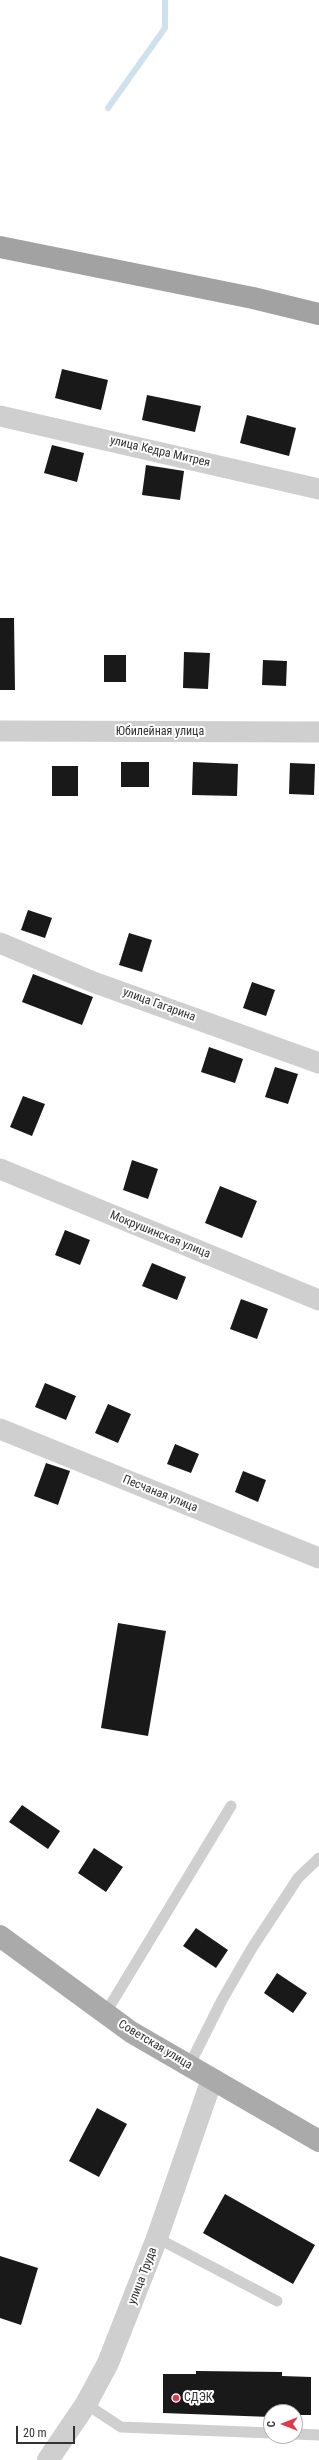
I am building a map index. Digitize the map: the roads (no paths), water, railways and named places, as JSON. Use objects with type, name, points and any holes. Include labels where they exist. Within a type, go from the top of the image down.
[{"type":"highway","points":[[0,247],[253,298],[319,314]]},
{"type":"main road","name":"Советская улица","points":[[0,1936],[130,2032],[319,2141]]},
{"type":"street","name":"улица Кедра Митрея","points":[[0,416],[319,489]]},
{"type":"street","name":"Юбилейная улица","points":[[0,731],[319,732]]},
{"type":"street","name":"улица Гагарина","points":[[0,943],[93,982],[319,1063]]},
{"type":"street","name":"Мокрушинская улица","points":[[0,1169],[319,1300]]},
{"type":"street","name":"Песчаная улица","points":[[0,1429],[319,1558]]},
{"type":"street","name":"улица Труда","points":[[48,2460],[86,2404],[108,2363],[158,2238],[212,2079]]},
{"type":"lane","points":[[105,2014],[231,1806]]},
{"type":"lane","points":[[189,2066],[222,2000],[252,1948],[298,1878],[319,1858]]},
{"type":"lane","points":[[158,2238],[277,2301]]},
{"type":"lane","points":[[86,2404],[121,2427],[263,2433]]},
{"type":"lane","points":[[303,2434],[319,2435]]},
{"type":"waterway","points":[[108,108],[165,28],[165,0]]},
{"type":"place","name":"СДЭК","points":[[176,2398]]}]
